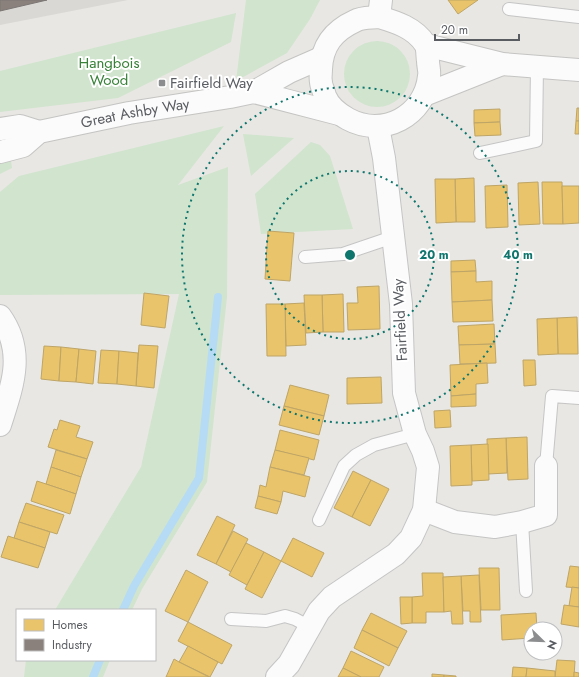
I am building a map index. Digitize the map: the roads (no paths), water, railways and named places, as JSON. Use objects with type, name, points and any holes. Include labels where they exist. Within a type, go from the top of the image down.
[{"type":"street","name":"Great Ashby Way","points":[[254,92],[339,114],[358,125],[378,127],[400,121],[415,109],[424,95],[429,76],[426,45],[419,36],[380,8],[338,31],[327,44],[321,58],[320,81],[326,99],[339,114]]},
{"type":"street","points":[[426,45],[502,64],[579,70]]},
{"type":"street","name":"Great Ashby Way","points":[[0,152],[23,146],[39,132],[129,113],[254,92],[289,72],[321,58]]},
{"type":"street","points":[[424,95],[502,64]]},
{"type":"street","name":"Great Ashby Way","points":[[0,129],[20,126],[39,132]]},
{"type":"street","name":"Fairfield Way","points":[[277,677],[289,664],[319,611],[332,597],[396,554],[411,538],[424,510],[428,467],[423,450],[415,434],[404,393],[401,304],[384,158],[378,127]]},
{"type":"street","points":[[0,316],[8,327],[12,340],[15,356],[15,370],[12,389],[0,425]]},
{"type":"street","points":[[424,510],[455,522],[494,527],[522,522],[546,515],[546,466]]},
{"type":"lane","points":[[509,9],[579,17]]},
{"type":"lane","points":[[480,153],[536,141],[537,66]]},
{"type":"lane","points":[[305,257],[343,254],[393,237]]},
{"type":"lane","points":[[546,466],[552,396],[579,398]]},
{"type":"lane","points":[[319,520],[344,466],[356,455],[374,445],[415,434]]},
{"type":"lane","points":[[522,522],[526,591]]},
{"type":"lane","points":[[231,619],[266,621],[285,616],[295,618],[310,627]]},
{"type":"waterway","points":[[123,609],[134,586],[199,478],[218,297]]},
{"type":"waterway","points":[[93,677],[100,661]]},
{"type":"place","name":"Fairfield Way","points":[[162,83]]},
{"type":"park label","name":"Hangbois Wood","points":[[109,72]]}]
